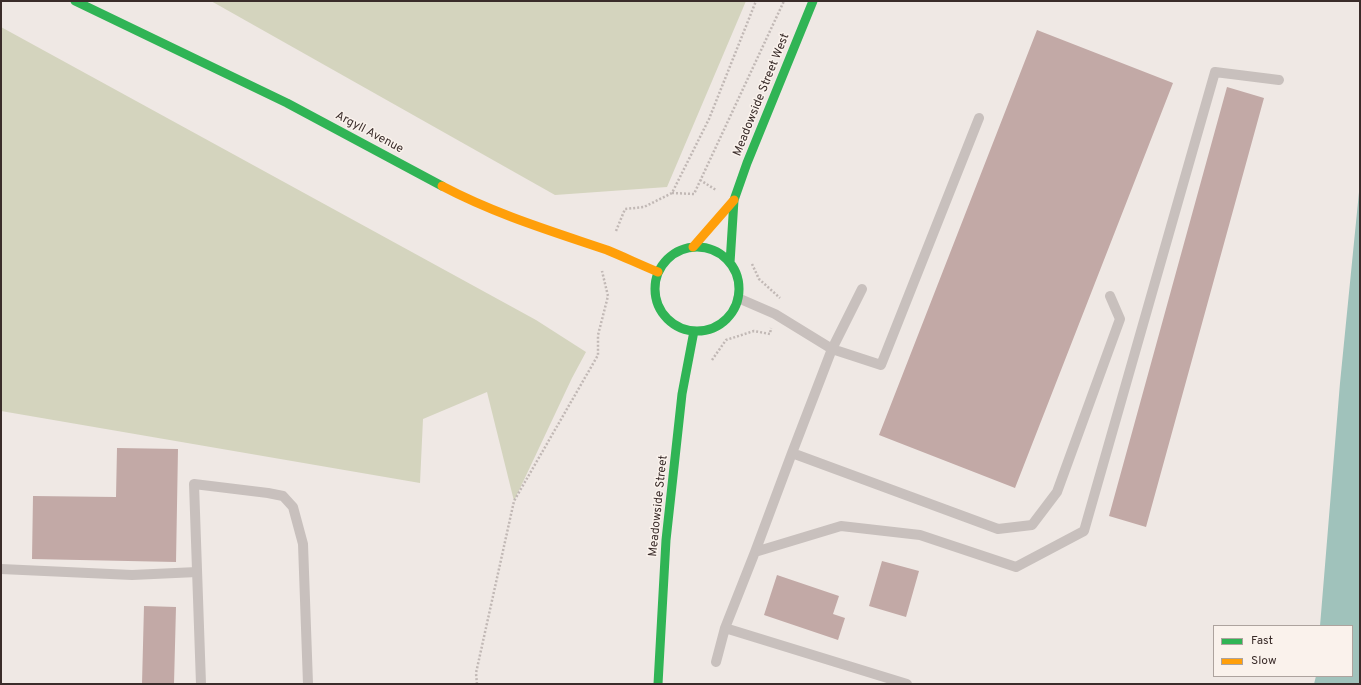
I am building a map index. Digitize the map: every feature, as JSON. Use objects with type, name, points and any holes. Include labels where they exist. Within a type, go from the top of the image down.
[{"type":"street","name":"Argyll Avenue","points":[[75,1],[287,103],[468,200],[517,220],[609,251],[658,272]]},
{"type":"street","name":"Meadowside Street West","points":[[730,263],[734,200],[746,163],[813,1]]},
{"type":"street","name":"Meadowside Street West","points":[[693,246],[734,200]]},
{"type":"street","points":[[693,246],[707,248],[720,253],[730,263],[736,274],[739,286],[738,298],[734,310],[727,319],[717,326],[706,330],[694,331],[681,328],[669,321],[660,311],[655,298],[654,285],[658,272],[664,262],[672,254],[693,246]]},
{"type":"street","name":"Meadowside Street","points":[[658,684],[666,540],[682,394],[694,331]]},
{"type":"lane","points":[[755,552],[841,526],[920,535],[1016,567],[1084,531],[1215,72],[1278,80]]},
{"type":"lane","points":[[738,298],[775,314],[832,349],[881,365],[979,118]]},
{"type":"lane","points":[[716,662],[725,628],[832,349],[862,289]]},
{"type":"lane","points":[[792,453],[998,529],[1032,525],[1057,492],[1120,318],[1110,296]]},
{"type":"lane","points":[[201,684],[194,484],[283,496],[293,507],[303,544],[308,684]]},
{"type":"lane","points":[[1,569],[132,575],[197,572]]},
{"type":"lane","points":[[725,628],[907,684]]},
{"type":"path","points":[[672,193],[709,119],[756,1]]},
{"type":"path","points":[[477,684],[476,672],[514,501],[598,355],[598,335],[608,296],[601,268],[625,209],[644,207],[672,193],[694,194],[784,1]]},
{"type":"path","points":[[710,367],[712,359],[726,340],[754,331],[770,334],[775,314],[782,300],[760,279],[750,262]]},
{"type":"green space","points":[[211,1],[746,1],[667,187],[555,195]]},
{"type":"green space","points":[[1,27],[536,320],[586,352],[572,378],[514,501],[487,392],[423,419],[420,483],[1,411]]},
{"type":"water","points":[[1360,182],[1360,684],[1314,684],[1316,677],[1353,677],[1353,625],[1320,625],[1340,383]]},
{"type":"building","points":[[1037,30],[1173,83],[1015,488],[879,435]]},
{"type":"building","points":[[1227,87],[1264,98],[1146,527],[1109,516]]},
{"type":"building","points":[[117,448],[178,449],[176,562],[32,559],[33,496],[116,497]]},
{"type":"building","points":[[882,561],[919,571],[906,617],[869,606]]},
{"type":"building","points":[[777,575],[839,596],[833,614],[845,618],[838,640],[764,615]]},
{"type":"building","points":[[144,606],[176,607],[174,684],[142,684]]},
{"type":"traffic: fast","points":[[75,1],[287,103],[442,186]]},
{"type":"traffic: fast","points":[[730,263],[734,200],[747,163],[813,1]]},
{"type":"traffic: fast","points":[[697,247],[713,250],[727,259],[736,273],[739,289],[736,305],[727,319],[713,328],[697,331],[681,328],[667,319],[658,305],[655,289],[658,273],[667,259],[681,250],[697,247]]},
{"type":"traffic: fast","points":[[658,684],[666,540],[682,394],[694,331]]},
{"type":"traffic: slow","points":[[442,186],[503,214],[607,250],[658,272]]},
{"type":"traffic: slow","points":[[693,247],[734,200]]}]
